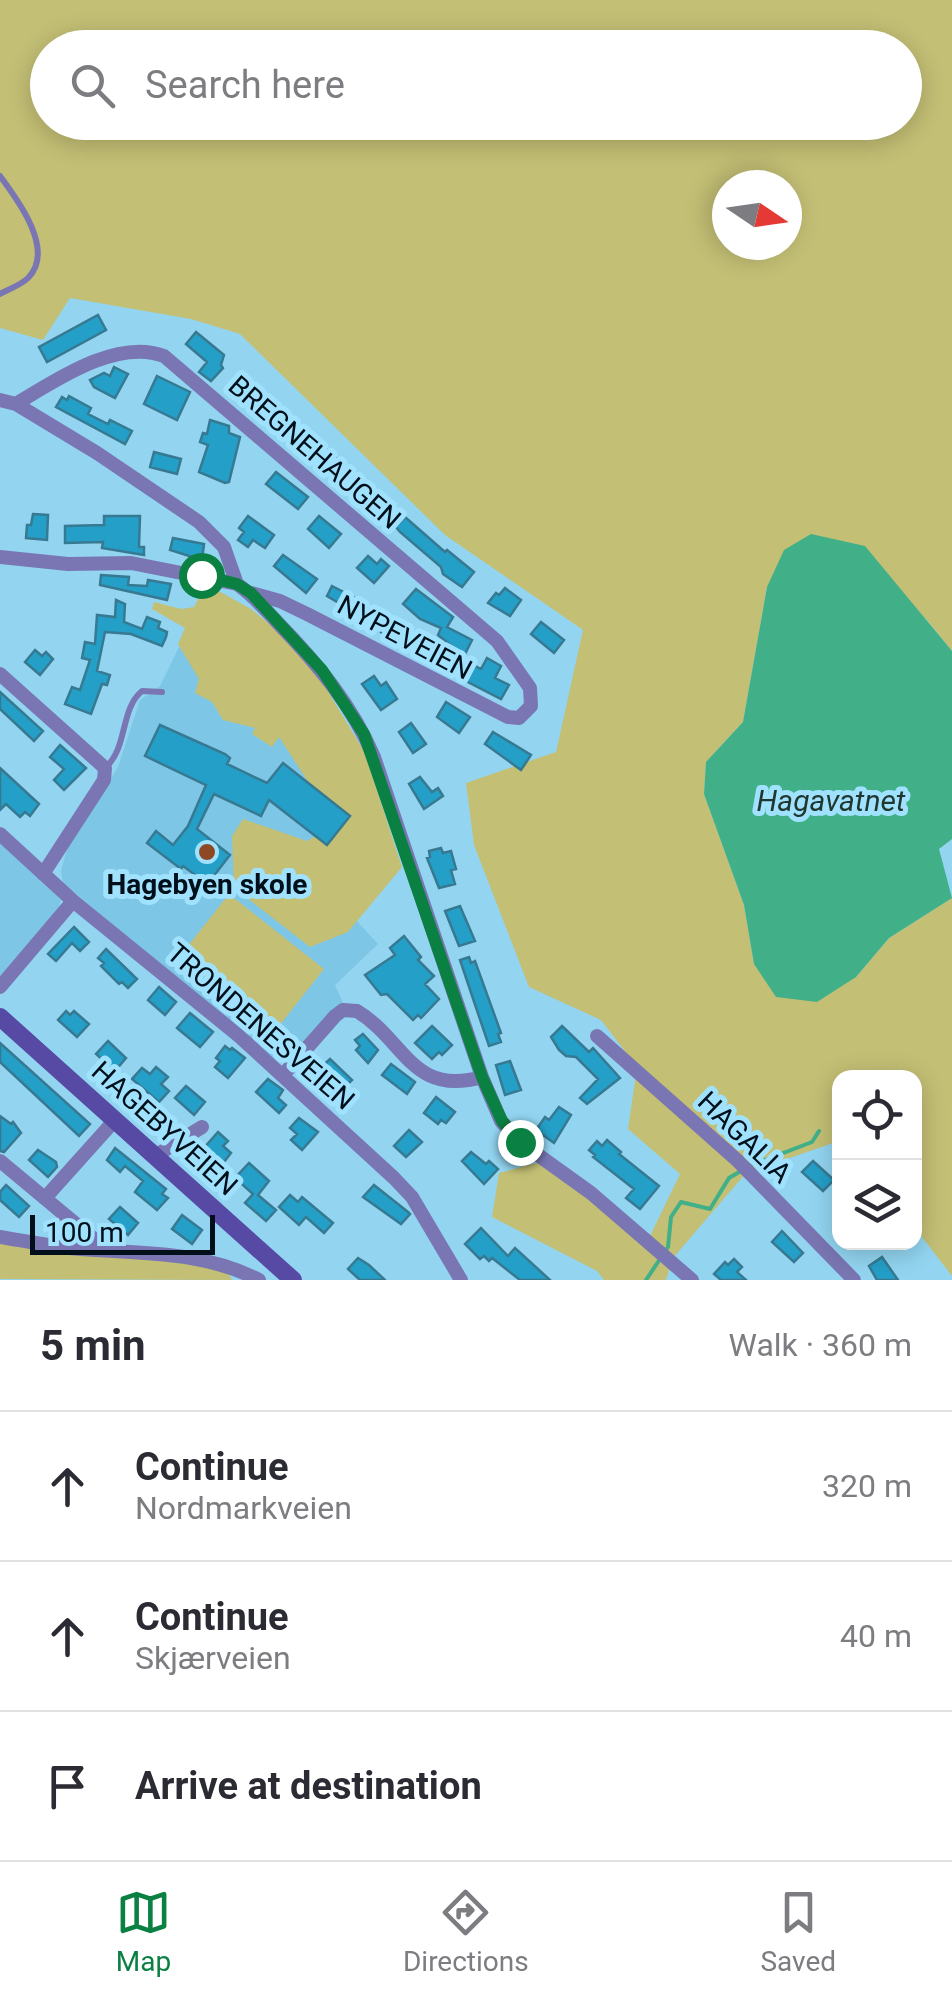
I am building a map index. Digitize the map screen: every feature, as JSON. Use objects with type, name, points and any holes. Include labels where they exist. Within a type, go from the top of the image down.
[{"type":"main road","name":"HAGEBYVEIEN","points":[[0,1017],[293,1280]]},
{"type":"street","name":"BREGNEHAUGEN","points":[[16,404],[104,358],[136,351],[164,356],[497,640],[525,678],[531,706]]},
{"type":"street","points":[[0,400],[16,404],[199,522],[224,548],[237,584]]},
{"type":"street","points":[[0,557],[68,564],[131,563],[237,584],[251,593],[322,670],[364,734],[482,1077],[502,1121],[520,1142],[591,1193],[692,1280]]},
{"type":"street","name":"NYPEVEIEN","points":[[251,593],[307,614],[508,717],[518,718],[531,706]]},
{"type":"street","points":[[0,674],[105,768],[104,780],[43,874]]},
{"type":"street","name":"TRONDENESVEIEN","points":[[0,834],[283,1075],[412,1197],[462,1278]]},
{"type":"street","points":[[0,988],[73,900]]},
{"type":"street","points":[[283,1075],[335,1016],[350,1009],[364,1015],[425,1075],[449,1082],[482,1077]]},
{"type":"street","name":"HAGALIA","points":[[597,1036],[738,1161],[854,1280]]},
{"type":"street","points":[[45,1198],[115,1120]]},
{"type":"street","points":[[154,1156],[202,1128]]},
{"type":"street","points":[[0,1161],[108,1250]]},
{"type":"street","points":[[0,1237],[195,1258],[259,1280]]},
{"type":"lane","points":[[0,176],[25,214],[36,238],[38,255],[29,277],[0,294]]},
{"type":"lane","points":[[105,768],[116,755],[134,698],[142,691],[162,692]]},
{"type":"shaded area","points":[[0,0],[952,0],[952,651],[925,618],[767,587],[743,722],[706,762],[704,794],[744,905],[754,964],[856,977],[889,938],[952,898],[952,1276],[922,1237],[922,1070],[832,1070],[832,1143],[746,1173],[673,1258],[666,1280],[604,1280],[597,1271],[492,1217],[499,1173],[551,1159],[650,1236],[680,1174],[628,1129],[637,1067],[601,1020],[529,987],[474,845],[466,783],[556,752],[583,630],[445,535],[240,334],[191,319],[70,298],[43,340],[0,328]]},
{"type":"shaded area","points":[[206,584],[251,609],[304,652],[364,751],[402,867],[348,932],[310,947],[234,888],[232,836],[243,819],[307,841],[329,828],[325,808],[279,737],[272,747],[252,734],[255,728],[223,720],[212,702],[195,693],[199,679],[178,644],[185,628],[152,609],[154,602],[181,609],[194,607]]},
{"type":"shaded area","name":"Hagebyen skole","points":[[184,637],[312,735],[343,906],[378,944],[335,985],[344,1005],[285,1060],[279,1061],[269,1054],[63,883],[61,871],[68,846],[118,767],[140,700],[160,686]]},
{"type":"shaded area","points":[[0,842],[61,900],[0,980]]},
{"type":"shaded area","points":[[229,894],[324,969],[275,1031],[180,956]]},
{"type":"shaded area","points":[[0,1232],[226,1269],[232,1280],[0,1279]]},
{"type":"water","name":"Hagavatnet","points":[[811,534],[865,546],[952,651],[952,839],[939,849],[952,898],[889,938],[856,977],[817,1002],[776,997],[754,964],[744,905],[704,794],[706,762],[743,722],[767,587],[784,550]]},
{"type":"building","points":[[98,315],[106,330],[47,362],[39,347]]},
{"type":"building","points":[[196,332],[224,355],[223,368],[211,381],[199,372],[207,362],[186,344]]},
{"type":"building","points":[[114,367],[128,374],[115,398],[94,387],[90,380],[104,373],[110,376]]},
{"type":"building","points":[[157,376],[190,392],[177,420],[144,404]]},
{"type":"building","points":[[242,377],[263,394],[252,407],[232,389]]},
{"type":"building","points":[[69,396],[91,408],[88,414],[132,431],[125,444],[56,407],[62,397],[67,400]]},
{"type":"building","points":[[281,411],[305,431],[294,444],[271,422]]},
{"type":"building","points":[[210,420],[229,426],[229,433],[240,437],[229,482],[199,472],[208,445],[200,442],[203,433],[207,434]]},
{"type":"building","points":[[323,446],[348,468],[338,480],[311,458]]},
{"type":"building","points":[[154,452],[181,459],[177,474],[150,467]]},
{"type":"building","points":[[276,472],[308,497],[298,509],[266,484]]},
{"type":"building","points":[[371,486],[391,504],[381,516],[360,498]]},
{"type":"building","points":[[33,514],[48,515],[47,540],[26,538]]},
{"type":"building","points":[[104,516],[140,516],[139,547],[144,547],[144,555],[102,548],[103,542],[65,543],[65,526],[104,525]]},
{"type":"building","points":[[248,516],[274,535],[265,548],[253,540],[248,547],[238,540],[244,532],[239,528]]},
{"type":"building","points":[[319,516],[341,534],[329,548],[308,529]]},
{"type":"building","points":[[405,517],[474,572],[462,587],[400,532],[396,527]]},
{"type":"building","points":[[173,538],[204,544],[202,560],[170,550]]},
{"type":"building","points":[[283,555],[317,579],[306,593],[274,566]]},
{"type":"building","points":[[368,556],[377,564],[381,559],[389,566],[374,583],[357,568]]},
{"type":"building","points":[[101,575],[129,577],[128,585],[147,586],[148,580],[171,584],[167,600],[100,585]]},
{"type":"building","points":[[332,586],[365,603],[359,615],[327,596]]},
{"type":"building","points":[[505,588],[521,600],[510,616],[488,603]]},
{"type":"building","points":[[416,589],[453,617],[447,627],[472,640],[464,656],[438,635],[441,628],[420,619],[403,604]]},
{"type":"building","points":[[116,600],[125,604],[124,622],[142,629],[147,617],[160,622],[158,628],[167,632],[166,637],[162,646],[131,634],[105,632],[97,671],[110,675],[107,685],[102,684],[91,714],[65,704],[72,687],[80,690],[90,660],[82,658],[85,642],[95,644],[97,615],[115,617]]},
{"type":"building","points":[[388,620],[413,633],[405,647],[381,632]]},
{"type":"building","points":[[541,622],[564,640],[554,653],[531,634]]},
{"type":"building","points":[[35,650],[42,656],[46,652],[53,659],[40,675],[25,662]]},
{"type":"building","points":[[487,658],[501,666],[495,678],[509,685],[501,699],[464,680],[473,665],[481,669]]},
{"type":"building","points":[[374,676],[381,686],[386,682],[397,699],[381,710],[362,684]]},
{"type":"building","points":[[0,692],[43,731],[34,741],[0,709]]},
{"type":"building","points":[[446,702],[470,717],[459,733],[437,717]]},
{"type":"building","points":[[411,723],[426,744],[413,753],[399,732]]},
{"type":"building","points":[[160,725],[225,754],[230,758],[227,764],[267,783],[283,763],[350,816],[327,845],[269,800],[261,816],[214,794],[197,829],[230,855],[205,882],[147,843],[156,831],[173,845],[188,826],[206,785],[145,756]]},
{"type":"building","points":[[493,732],[531,755],[521,770],[485,744]]},
{"type":"building","points":[[60,745],[86,768],[64,790],[54,780],[64,769],[50,757]]},
{"type":"building","points":[[0,768],[39,804],[30,816],[25,812],[20,817],[6,804],[0,810]]},
{"type":"building","points":[[420,777],[432,792],[438,788],[443,796],[424,809],[409,784]]},
{"type":"building","points":[[441,848],[443,853],[451,851],[456,869],[451,870],[455,884],[439,888],[427,858],[429,851]]},
{"type":"building","points":[[460,906],[475,941],[459,946],[445,911]]},
{"type":"building","points":[[74,927],[89,942],[80,951],[72,943],[56,961],[48,954]]},
{"type":"building","points":[[404,936],[421,957],[418,960],[434,976],[425,984],[439,999],[421,1018],[418,1015],[413,1020],[387,994],[381,995],[365,975],[395,955],[390,948]]},
{"type":"building","points":[[106,949],[137,979],[128,988],[101,966],[104,963],[98,958]]},
{"type":"building","points":[[469,957],[471,963],[475,961],[501,1033],[501,1042],[489,1046],[460,960]]},
{"type":"building","points":[[159,987],[176,1002],[165,1015],[148,1000]]},
{"type":"building","points":[[66,1011],[70,1015],[74,1011],[89,1024],[77,1037],[58,1020]]},
{"type":"building","points":[[190,1013],[213,1032],[200,1047],[177,1028]]},
{"type":"building","points":[[432,1026],[452,1045],[432,1059],[415,1043]]},
{"type":"building","points":[[562,1026],[589,1052],[593,1048],[620,1078],[587,1104],[580,1098],[598,1079],[576,1057],[559,1050],[551,1037]]},
{"type":"building","points":[[363,1034],[378,1050],[368,1063],[356,1050],[360,1046],[355,1040]]},
{"type":"building","points":[[108,1041],[126,1058],[115,1071],[96,1054]]},
{"type":"building","points":[[0,1043],[90,1124],[79,1136],[0,1062]]},
{"type":"building","points":[[225,1046],[245,1058],[228,1078],[215,1067]]},
{"type":"building","points":[[330,1059],[352,1080],[340,1092],[320,1068]]},
{"type":"building","points":[[510,1061],[521,1090],[505,1095],[496,1065]]},
{"type":"building","points":[[391,1064],[415,1082],[407,1094],[382,1075]]},
{"type":"building","points":[[156,1067],[168,1077],[161,1084],[169,1091],[159,1102],[132,1079],[142,1068],[150,1074]]},
{"type":"building","points":[[268,1079],[283,1090],[278,1098],[286,1105],[279,1113],[256,1092]]},
{"type":"building","points":[[186,1086],[205,1102],[194,1115],[175,1098]]},
{"type":"building","points":[[436,1097],[455,1112],[446,1123],[441,1120],[438,1124],[424,1113]]},
{"type":"building","points":[[559,1107],[571,1115],[554,1143],[536,1130]]},
{"type":"building","points":[[0,1116],[13,1122],[21,1133],[4,1152],[0,1151]]},
{"type":"building","points":[[299,1118],[318,1132],[302,1150],[291,1140],[297,1134],[290,1128]]},
{"type":"building","points":[[409,1130],[422,1142],[406,1157],[394,1146]]},
{"type":"building","points":[[218,1132],[228,1141],[223,1146],[231,1153],[221,1166],[202,1150]]},
{"type":"building","points":[[607,1140],[659,1186],[640,1209],[626,1198],[634,1189],[589,1150],[597,1141],[602,1146]]},
{"type":"building","points":[[115,1148],[166,1189],[162,1194],[168,1198],[157,1210],[135,1192],[143,1181],[125,1166],[120,1172],[107,1160]]},
{"type":"building","points":[[38,1150],[56,1162],[57,1167],[48,1177],[29,1160]]},
{"type":"building","points":[[471,1152],[498,1169],[484,1184],[462,1161]]},
{"type":"building","points":[[813,1161],[832,1182],[823,1191],[802,1172]]},
{"type":"building","points":[[249,1163],[269,1181],[258,1195],[276,1210],[266,1221],[245,1203],[253,1194],[235,1178]]},
{"type":"building","points":[[6,1185],[29,1206],[19,1217],[0,1200]]},
{"type":"building","points":[[374,1185],[410,1214],[401,1224],[363,1197]]},
{"type":"building","points":[[290,1195],[298,1202],[302,1197],[333,1223],[324,1233],[306,1217],[299,1225],[279,1207]]},
{"type":"building","points":[[120,1207],[138,1223],[128,1235],[109,1219]]},
{"type":"building","points":[[182,1215],[202,1230],[192,1244],[172,1229]]},
{"type":"building","points":[[481,1228],[508,1256],[515,1248],[550,1280],[520,1280],[492,1258],[480,1259],[465,1244]]},
{"type":"building","points":[[782,1231],[803,1253],[794,1262],[772,1242]]},
{"type":"building","points":[[882,1257],[898,1280],[877,1280],[869,1266]]},
{"type":"building","points":[[358,1258],[385,1280],[360,1280],[348,1269]]},
{"type":"building","points":[[734,1259],[742,1267],[737,1272],[746,1280],[721,1280],[714,1274],[725,1262],[728,1265]]},
{"type":"waterway","points":[[749,1166],[812,1142],[819,1131]]},
{"type":"waterway","points":[[646,1280],[668,1247],[671,1217],[681,1202],[710,1209],[729,1178],[741,1171]]},
{"type":"place","name":"Hagebyen skole","points":[[207,852]]},
{"type":"route","points":[[201,575],[237,584],[251,593],[322,670],[352,712],[374,758],[398,825],[482,1077],[502,1121],[520,1142]]}]
